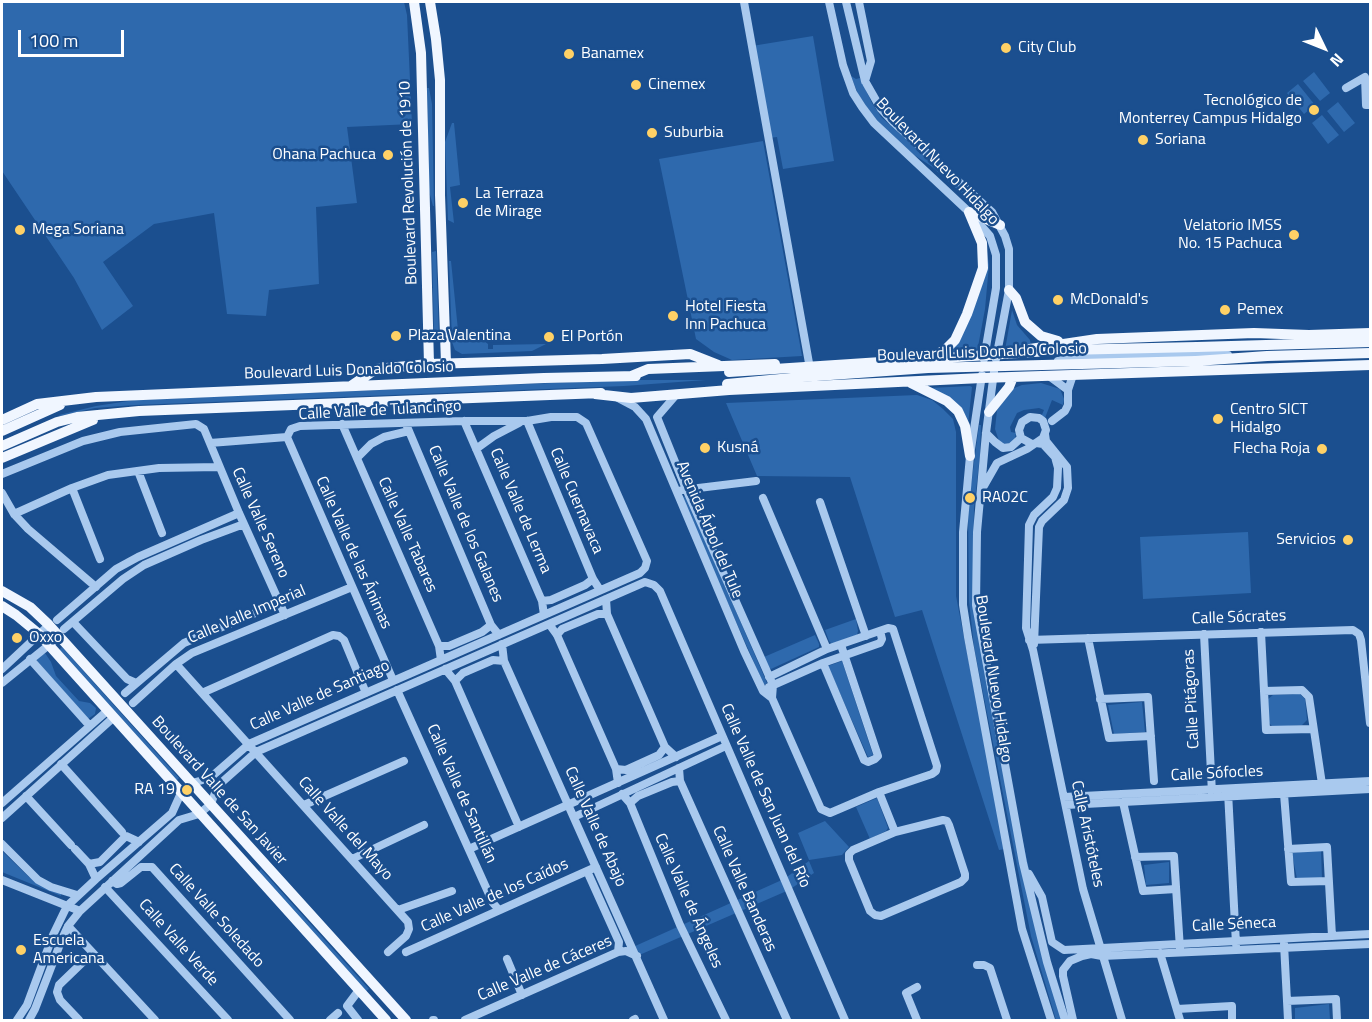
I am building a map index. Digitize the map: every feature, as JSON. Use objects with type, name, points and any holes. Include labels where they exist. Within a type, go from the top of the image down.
[{"type":"main road","name":"Boulevard Revolución de 1910","points":[[414,2],[421,52],[429,364]]},
{"type":"main road","name":"Boulevard Revolución de 1910","points":[[430,2],[440,80],[440,195],[446,363]]},
{"type":"main road","points":[[969,212],[1000,225]]},
{"type":"main road","points":[[924,359],[946,349],[955,340],[983,268],[982,243],[969,212]]},
{"type":"main road","points":[[1009,290],[1016,298],[1025,322],[1032,330],[1052,341],[1064,342]]},
{"type":"main road","points":[[1197,347],[1242,334]]},
{"type":"main road","name":"Boulevard Luis Donaldo Colosio","points":[[2,420],[37,404],[96,397],[631,376],[809,363],[996,355],[1064,342],[1097,339],[1242,334],[1369,334]]},
{"type":"main road","name":"Boulevard Luis Donaldo Colosio","points":[[2,446],[57,422],[77,417],[139,411],[594,394],[952,367],[1196,361],[1252,357],[1267,351],[1369,334]]},
{"type":"main road","name":"Boulevard Luis Donaldo Colosio","points":[[725,369],[1064,350],[1197,347],[1371,353]]},
{"type":"main road","points":[[350,386],[376,369],[446,363],[690,354],[725,369]]},
{"type":"main road","points":[[914,381],[930,378],[933,374],[932,364],[924,359]]},
{"type":"main road","points":[[1220,359],[1256,370]]},
{"type":"main road","points":[[446,363],[454,369],[525,367],[544,378]]},
{"type":"main road","name":"Boulevard Luis Donaldo Colosio","points":[[594,394],[631,398],[729,390],[914,381],[988,374],[1013,377],[1371,365]]},
{"type":"main road","points":[[988,412],[1009,387],[1013,377]]},
{"type":"main road","points":[[914,381],[947,401],[958,411],[965,426],[970,456]]},
{"type":"main road","name":"Boulevard Luis Donaldo Colosio","points":[[2,430],[69,401]]},
{"type":"main road","name":"Boulevard Luis Donaldo Colosio","points":[[2,458],[104,416]]},
{"type":"main road","name":"Boulevard Valle de San Javier","points":[[2,591],[53,622],[192,783],[406,1020]]},
{"type":"main road","name":"Boulevard Valle de San Javier","points":[[2,606],[39,634],[386,1020]]},
{"type":"main road","points":[[249,868],[260,858]]},
{"type":"street","points":[[744,2],[809,363]]},
{"type":"street","name":"Boulevard Nuevo Hidalgo","points":[[829,2],[843,65],[853,93],[874,123],[969,212],[990,236],[996,255],[996,288],[984,355],[988,374],[988,412],[977,532],[976,605],[1023,863],[1047,962],[1065,1020]]},
{"type":"street","name":"Boulevard Nuevo Hidalgo","points":[[846,2],[860,65],[876,102],[893,122],[992,212],[1000,225],[1009,249],[1009,290],[996,355],[988,374],[978,389],[963,532],[963,605],[1022,929],[1051,1020]]},
{"type":"street","name":"Boulevard Nuevo Hidalgo","points":[[859,2],[870,57],[865,81]]},
{"type":"street","points":[[843,65],[849,67],[860,65],[870,57]]},
{"type":"street","points":[[1346,88],[1365,77],[1366,105],[1371,105]]},
{"type":"street","points":[[933,374],[941,371],[988,374],[1077,357],[1208,354],[1252,357]]},
{"type":"street","points":[[980,493],[997,463],[1027,449],[1045,432],[1052,421],[1065,411],[1073,375]]},
{"type":"street","points":[[1049,376],[1068,390]]},
{"type":"street","points":[[646,419],[657,417],[676,394]]},
{"type":"street","name":"Avenida Árbol del Tule","points":[[612,395],[635,407],[646,419],[764,691]]},
{"type":"street","name":"Calle Valle de Tulancingo","points":[[210,443],[286,437],[291,429],[300,426],[342,424],[408,427],[464,421],[524,421],[551,417],[577,417],[586,423],[647,561],[645,568]]},
{"type":"street","name":"Avenida Árbol del Tule","points":[[657,417],[681,478],[771,681]]},
{"type":"street","points":[[1021,438],[1019,430],[1022,422],[1030,417],[1052,421]]},
{"type":"street","points":[[1039,418],[1045,432]]},
{"type":"street","name":"Calle Valle de Lerma","points":[[464,421],[542,601],[544,615]]},
{"type":"street","points":[[476,449],[494,436],[524,421]]},
{"type":"street","name":"Calle Cuernavaca","points":[[524,421],[592,579],[600,590]]},
{"type":"street","points":[[2,474],[83,441],[120,432],[196,424],[204,429],[210,443]]},
{"type":"street","name":"Calle Valle Tabares","points":[[342,424],[439,646],[441,660]]},
{"type":"street","points":[[357,458],[371,444],[408,427]]},
{"type":"street","name":"Calle Valle de los Galanes","points":[[408,427],[491,625],[498,635]]},
{"type":"street","name":"Calle Aristóteles","points":[[1045,432],[1046,441],[1067,467],[1068,488],[1064,500],[1042,521],[1039,527],[1033,650],[1083,889],[1122,1020]]},
{"type":"street","points":[[986,433],[1003,448],[1011,447],[1021,438]]},
{"type":"street","name":"Calle Valle de las Ánimas","points":[[286,437],[393,680]]},
{"type":"street","points":[[1021,438],[1034,443]]},
{"type":"street","name":"Calle Valle Sereno","points":[[210,443],[285,615]]},
{"type":"street","name":"Calle Aristóteles","points":[[1032,640],[1026,628],[1029,525],[1034,515],[1053,497],[1057,488],[1058,468],[1055,457],[1043,444],[1034,443]]},
{"type":"street","points":[[14,513],[108,475],[159,468],[219,466]]},
{"type":"street","points":[[138,471],[162,533]]},
{"type":"street","points":[[671,480],[681,478]]},
{"type":"street","points":[[676,492],[756,482]]},
{"type":"street","points":[[72,488],[100,559]]},
{"type":"street","points":[[2,493],[14,513],[28,529],[96,587]]},
{"type":"street","points":[[763,498],[827,649]]},
{"type":"street","points":[[820,502],[866,636]]},
{"type":"street","points":[[2,669],[39,634],[117,569],[138,556],[239,513]]},
{"type":"street","points":[[2,683],[123,579],[144,565],[201,540],[244,525]]},
{"type":"street","name":"Calle Valle de Santiago","points":[[211,804],[216,790],[244,760],[256,752],[445,669],[498,635],[640,573],[645,568]]},
{"type":"street","points":[[542,601],[551,600],[585,585],[592,579]]},
{"type":"street","name":"Calle Valle de Santiago","points":[[17,1020],[27,1005],[53,935],[68,906],[77,895],[172,813],[181,793],[192,783],[207,779],[249,744],[441,660],[502,644],[645,582],[654,585]]},
{"type":"street","name":"Calle Valle de San Juan del Río","points":[[654,585],[660,591],[845,1020]]},
{"type":"street","name":"Calle Valle Imperial","points":[[133,703],[176,664],[192,653],[352,587]]},
{"type":"street","points":[[606,599],[607,614],[665,747],[676,757]]},
{"type":"street","points":[[572,602],[577,611]]},
{"type":"street","name":"Calle Valle Imperial","points":[[125,693],[184,643],[279,603]]},
{"type":"street","points":[[557,635],[562,629],[598,614],[607,614]]},
{"type":"street","points":[[73,622],[127,679],[136,683]]},
{"type":"street","points":[[549,624],[557,635],[616,769],[618,783]]},
{"type":"street","points":[[439,646],[449,646],[482,632],[491,625]]},
{"type":"street","points":[[771,681],[772,698],[821,809],[830,813],[936,771],[937,766],[893,629],[888,628],[827,649],[802,667],[771,681],[764,691],[772,698]]},
{"type":"street","name":"Calle Sócrates","points":[[1032,640],[1353,630],[1359,634],[1361,640],[1371,723]]},
{"type":"street","points":[[802,667],[823,663],[880,643],[882,639],[880,631]]},
{"type":"street","points":[[1261,633],[1266,730],[1313,729]]},
{"type":"street","name":"Calle Pitágoras","points":[[1204,634],[1212,793]]},
{"type":"street","points":[[202,693],[333,635],[344,640],[366,693]]},
{"type":"street","points":[[1088,638],[1109,738],[1151,736]]},
{"type":"street","name":"Calle Valle de Abajo","points":[[502,644],[504,661],[638,956],[664,1020]]},
{"type":"street","points":[[823,663],[864,760],[868,762],[878,756],[842,645]]},
{"type":"street","points":[[30,658],[89,725]]},
{"type":"street","points":[[455,681],[464,673],[493,660],[504,661]]},
{"type":"street","name":"Calle Valle del Mayo","points":[[176,664],[398,910],[408,922],[409,928]]},
{"type":"street","points":[[445,669],[455,681],[519,827]]},
{"type":"street","name":"Calle Valle de Santillán","points":[[398,690],[493,903],[499,910]]},
{"type":"street","points":[[1264,691],[1302,690],[1309,697],[1322,783]]},
{"type":"street","points":[[1100,699],[1148,697],[1154,781]]},
{"type":"street","points":[[2,803],[89,725],[110,714]]},
{"type":"street","points":[[2,818],[61,764],[110,714]]},
{"type":"street","points":[[469,849],[722,736]]},
{"type":"street","points":[[574,817],[726,746]]},
{"type":"street","points":[[616,769],[626,770],[659,755],[665,747]]},
{"type":"street","points":[[304,805],[404,760]]},
{"type":"street","points":[[61,764],[124,834],[139,842]]},
{"type":"street","name":"Calle Valle Banderas","points":[[679,768],[680,781],[786,1020]]},
{"type":"street","points":[[646,770],[651,780]]},
{"type":"street","points":[[207,779],[216,790]]},
{"type":"street","points":[[630,803],[638,796],[680,781]]},
{"type":"street","name":"Calle Sófocles","points":[[1228,793],[1322,783],[1371,781]]},
{"type":"street","name":"Calle Sófocles","points":[[1065,801],[1212,793],[1284,794],[1371,789]]},
{"type":"street","points":[[879,792],[895,832]]},
{"type":"street","name":"Calle Sófocles","points":[[1065,801],[1123,802],[1212,793]]},
{"type":"street","points":[[1228,793],[1237,950]]},
{"type":"street","name":"Calle Valle de Ángeles","points":[[622,794],[630,803],[680,925],[726,1020]]},
{"type":"street","points":[[1284,794],[1291,882],[1329,881]]},
{"type":"street","points":[[26,796],[89,864],[96,879]]},
{"type":"street","points":[[1123,802],[1143,891],[1176,889]]},
{"type":"street","points":[[29,1020],[68,926],[80,911],[179,820],[200,813],[211,804]]},
{"type":"street","points":[[172,813],[179,820]]},
{"type":"street","points":[[942,820],[946,821],[965,874],[961,882],[881,916],[875,915],[870,911],[849,855],[853,850],[895,832],[942,820]]},
{"type":"street","points":[[352,859],[424,825]]},
{"type":"street","points":[[89,864],[100,862],[124,834]]},
{"type":"street","points":[[2,844],[38,880],[51,887],[77,895]]},
{"type":"street","points":[[1288,849],[1327,847],[1332,936]]},
{"type":"street","points":[[1135,857],[1174,856],[1180,948]]},
{"type":"street","points":[[1023,863],[1041,897],[1053,942],[1064,950],[1082,953],[1101,951]]},
{"type":"street","name":"Calle Valle Soledado","points":[[109,884],[121,883],[141,867],[152,867],[290,1020]]},
{"type":"street","name":"Calle Valle de los Caídos","points":[[406,952],[596,867]]},
{"type":"street","name":"Calle Valle de Abajo","points":[[587,871],[619,942],[618,952]]},
{"type":"street","points":[[2,880],[80,911]]},
{"type":"street","name":"Calle Valle Verde","points":[[109,884],[226,1020]]},
{"type":"street","points":[[398,910],[452,891]]},
{"type":"street","points":[[68,926],[154,1020]]},
{"type":"street","name":"Calle Valle de los Caídos","points":[[388,952],[406,936],[409,928]]},
{"type":"street","name":"Calle Séneca","points":[[1101,951],[1160,953],[1236,940],[1371,934]]},
{"type":"street","points":[[1284,938],[1288,1020]]},
{"type":"street","name":"Calle Séneca","points":[[1101,951],[1180,948],[1237,950],[1371,944]]},
{"type":"street","name":"Calle Valle de Cáceres","points":[[465,1020],[618,952],[626,951],[638,956]]},
{"type":"street","points":[[1073,1020],[1063,970],[1070,961],[1082,953]]},
{"type":"street","points":[[1160,953],[1180,1020]]},
{"type":"street","points":[[79,1020],[60,1000],[57,992],[59,985],[87,958],[97,957]]},
{"type":"street","points":[[507,959],[522,995]]},
{"type":"street","points":[[977,965],[984,964],[990,968],[1007,1020]]},
{"type":"street","points":[[917,987],[906,993],[917,1020]]},
{"type":"street","points":[[357,1020],[347,1006],[358,990]]},
{"type":"street","points":[[1287,1001],[1336,999],[1337,1020]]},
{"type":"street","points":[[1177,1009],[1232,1006],[1232,1020]]},
{"type":"street","points":[[330,1020],[338,1013]]},
{"type":"shaded area","points":[[2,2],[404,2],[407,15],[412,124],[347,127],[357,203],[316,207],[319,284],[269,290],[266,316],[227,314],[214,213],[154,224],[103,262],[133,306],[102,330],[74,278],[2,171]]},
{"type":"shaded area","points":[[813,36],[834,161],[783,169],[777,137],[769,138],[752,46]]},
{"type":"shaded area","points":[[1314,72],[1330,93],[1320,101],[1303,81]]},
{"type":"shaded area","points":[[851,76],[856,79],[860,78],[881,117],[978,204],[976,206],[876,121],[858,94]]},
{"type":"shaded area","points":[[1298,84],[1315,105],[1304,114],[1287,93]]},
{"type":"shaded area","points":[[427,88],[429,88],[432,104],[434,206],[429,191]]},
{"type":"shaded area","points":[[1338,102],[1355,123],[1344,132],[1327,111]]},
{"type":"shaded area","points":[[1322,115],[1339,135],[1328,144],[1312,123]]},
{"type":"shaded area","points":[[452,123],[454,123],[460,185],[450,187],[454,223],[448,220],[445,142]]},
{"type":"shaded area","points":[[763,141],[802,356],[732,360],[714,352],[696,339],[659,159]]},
{"type":"shaded area","points":[[986,245],[989,265],[985,309],[977,352],[946,354],[953,346]]},
{"type":"shaded area","points":[[436,251],[439,336],[434,336],[432,252]]},
{"type":"shaded area","points":[[449,261],[451,261],[459,340],[480,338],[488,344],[488,349],[493,349],[493,345],[546,344],[532,351],[462,354],[455,350],[452,342]]},
{"type":"shaded area","points":[[1012,310],[1017,325],[1030,340],[1031,346],[1005,350]]},
{"type":"shaded area","points":[[624,380],[706,380],[624,386],[135,405],[95,408],[59,415],[135,400]]},
{"type":"shaded area","points":[[1041,383],[1060,389],[1064,399],[1063,405],[1052,400],[1045,418],[1041,417],[1044,410],[1039,408],[1017,413],[1010,427],[1011,432],[1016,433],[1015,439],[1013,443],[1003,444],[999,441],[995,429],[997,410],[1012,389],[1022,385]]},
{"type":"shaded area","points":[[972,387],[968,425],[929,388]]},
{"type":"shaded area","points":[[917,395],[932,400],[943,409],[953,419],[956,432],[956,596],[1005,849],[999,850],[922,610],[895,617],[850,477],[757,476],[726,403]]},
{"type":"shaded area","points":[[979,425],[981,425],[980,455],[974,508],[973,556],[980,646],[1062,1020],[1056,1020],[1031,936],[974,647],[969,601],[968,508]]},
{"type":"shaded area","points":[[686,496],[767,683],[764,685],[681,497]]},
{"type":"shaded area","points":[[1248,532],[1251,593],[1143,599],[1140,537]]},
{"type":"shaded area","points":[[856,619],[857,635],[832,644],[829,641],[825,630]]},
{"type":"shaded area","points":[[815,635],[819,647],[771,669],[768,668],[764,657]]},
{"type":"shaded area","points":[[62,647],[179,778],[176,781],[59,650]]},
{"type":"shaded area","points":[[45,653],[56,676],[79,701],[90,703],[96,708],[95,714],[88,719],[37,661],[37,658]]},
{"type":"shaded area","points":[[842,661],[873,755],[868,757],[828,666]]},
{"type":"shaded area","points":[[1300,694],[1305,699],[1307,720],[1302,725],[1273,727],[1269,723],[1268,699],[1273,695]]},
{"type":"shaded area","points":[[1142,702],[1145,732],[1114,734],[1108,705]]},
{"type":"shaded area","points":[[877,798],[888,828],[870,839],[856,807]]},
{"type":"shaded area","points":[[825,821],[849,847],[842,855],[809,860],[798,833]]},
{"type":"shaded area","points":[[1321,849],[1322,879],[1297,879],[1292,853]]},
{"type":"shaded area","points":[[2,851],[29,877],[61,896],[2,872]]},
{"type":"shaded area","points":[[809,861],[814,873],[789,890],[637,956],[633,947],[784,879]]},
{"type":"shaded area","points":[[1169,862],[1169,883],[1146,885],[1144,865]]},
{"type":"shaded area","points":[[261,869],[369,989],[366,991],[258,872]]},
{"type":"shaded area","points":[[1329,1004],[1330,1020],[1295,1020],[1295,1008]]},
{"type":"place","name":"City Club","points":[[1006,48]]},
{"type":"place","name":"Banamex","points":[[569,54]]},
{"type":"place","name":"Cinemex","points":[[636,85]]},
{"type":"place","name":"Tecnológico de Monterrey Campus Hidalgo","points":[[1314,110]]},
{"type":"place","name":"Suburbia","points":[[652,133]]},
{"type":"place","name":"Soriana","points":[[1143,140]]},
{"type":"place","name":"Ohana Pachuca","points":[[388,155]]},
{"type":"place","name":"La Terraza de Mirage","points":[[463,203]]},
{"type":"place","name":"Mega Soriana","points":[[20,230]]},
{"type":"place","name":"Velatorio IMSS No. 15 Pachuca","points":[[1294,235]]},
{"type":"place","name":"McDonald's","points":[[1058,300]]},
{"type":"place","name":"Pemex","points":[[1225,310]]},
{"type":"place","name":"Hotel Fiesta Inn Pachuca","points":[[673,316]]},
{"type":"place","name":"Plaza Valentina","points":[[396,336]]},
{"type":"place","name":"El Portón","points":[[549,337]]},
{"type":"place","name":"Centro SICT Hidalgo","points":[[1218,419]]},
{"type":"place","name":"Kusná","points":[[705,448]]},
{"type":"place","name":"Flecha Roja","points":[[1322,449]]},
{"type":"place","name":"RA02C","points":[[970,498]]},
{"type":"place","name":"Servicios","points":[[1348,540]]},
{"type":"place","name":"Oxxo","points":[[17,638]]},
{"type":"place","name":"RA 19","points":[[187,790]]},
{"type":"place","name":"Escuela Americana","points":[[21,950]]}]
